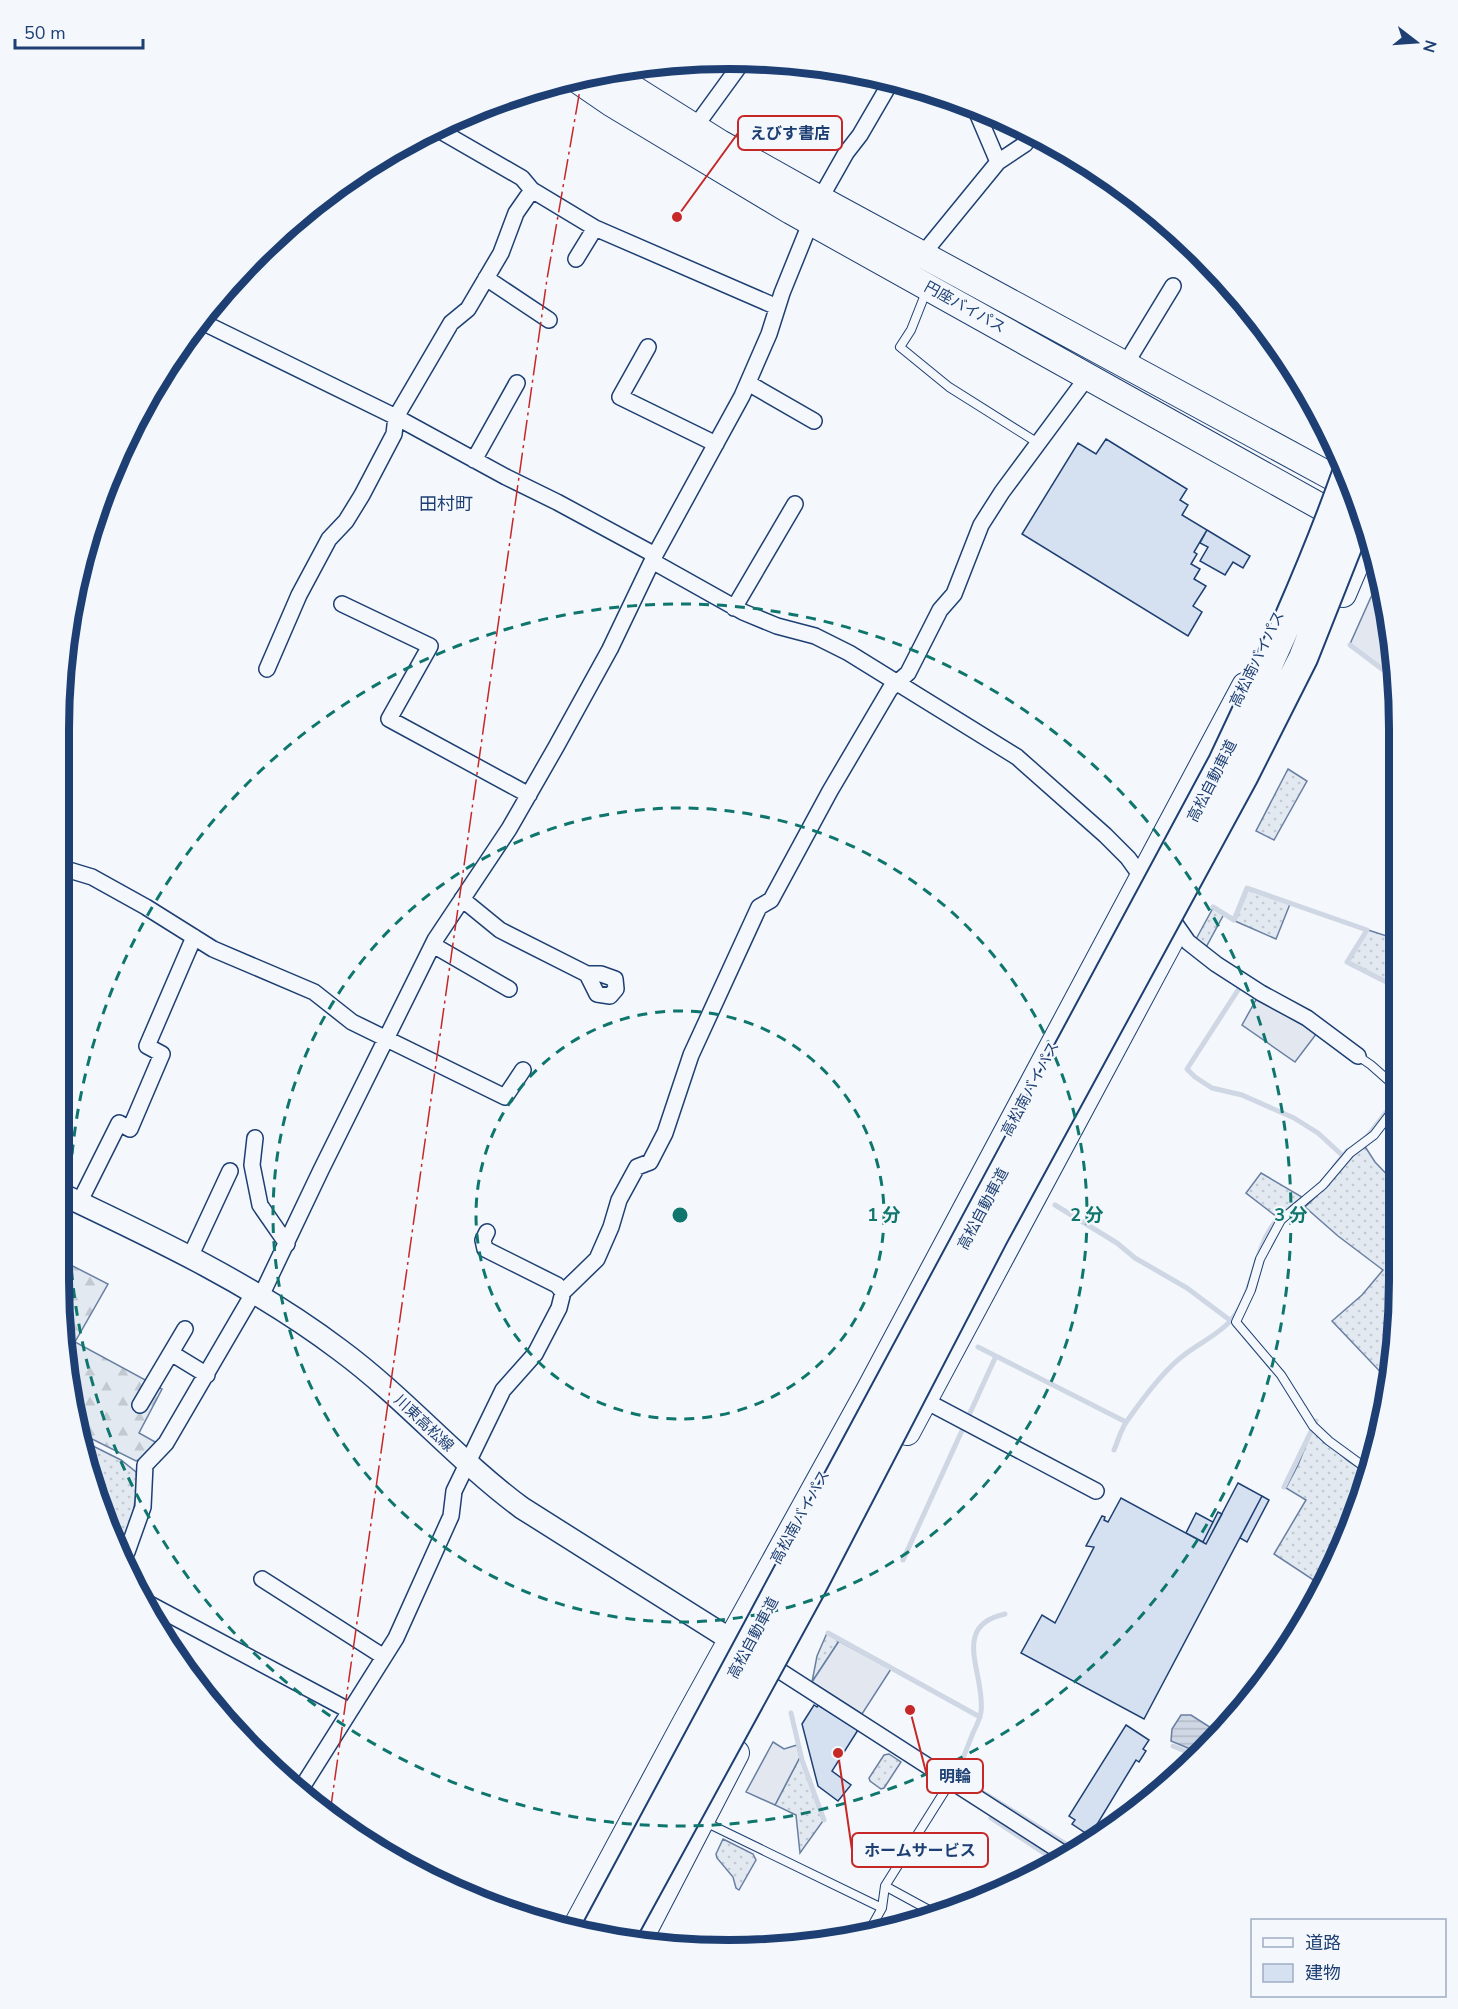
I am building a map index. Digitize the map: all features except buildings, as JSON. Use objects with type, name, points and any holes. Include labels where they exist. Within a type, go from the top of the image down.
[{"type":"highway","name":"円座バイパス","points":[[618,79],[695,127],[928,287],[1323,507],[1351,509]]},
{"type":"highway","name":"円座バイパス","points":[[585,85],[709,162],[816,211],[922,255],[1125,365],[1335,467]]},
{"type":"highway","name":"高松南バイパス","points":[[579,1922],[731,1640],[876,1379],[1242,692],[1273,629],[1339,475]]},
{"type":"highway","name":"高松自動車道","points":[[596,1926],[1223,762],[1279,645],[1331,519],[1339,477]]},
{"type":"highway","name":"高松自動車道","points":[[626,1931],[741,1712],[812,1586],[993,1237],[1244,775],[1302,658],[1357,525]]},
{"type":"highway","points":[[642,1934],[924,1400],[1255,782],[1312,665],[1363,546]]},
{"type":"highway","points":[[596,1926],[716,1698],[731,1640]]},
{"type":"highway","points":[[626,1931],[744,1713],[780,1671]]},
{"type":"main road","name":"川東高松線","points":[[69,1198],[190,1257],[258,1294],[304,1323],[343,1351],[394,1395],[489,1484],[522,1508],[780,1671]]},
{"type":"street","points":[[695,127],[736,69]]},
{"type":"street","points":[[127,1551],[143,1507],[145,1465],[166,1443],[287,1244],[433,945],[529,795],[610,649],[653,558],[748,383],[816,211],[846,153],[860,135],[887,88]]},
{"type":"street","points":[[979,118],[998,162]]},
{"type":"street","points":[[445,133],[522,178],[532,190],[595,228],[777,307]]},
{"type":"street","points":[[922,255],[998,162],[1027,140]]},
{"type":"street","points":[[267,669],[299,595],[329,539],[346,521],[394,434],[396,417],[451,323],[468,309],[501,253],[516,213],[532,190]]},
{"type":"street","points":[[576,259],[595,228]]},
{"type":"street","points":[[486,278],[549,320]]},
{"type":"street","points":[[1125,365],[1173,286]]},
{"type":"street","points":[[207,324],[396,417],[653,558],[734,608],[777,626],[815,636],[849,653],[1017,757],[1128,858],[1188,942],[1216,964],[1261,993],[1315,1023],[1358,1056]]},
{"type":"street","points":[[648,347],[620,397],[716,444]]},
{"type":"street","points":[[304,1784],[396,1638],[451,1516],[454,1491],[503,1390],[536,1354],[559,1308],[563,1292],[597,1259],[611,1227],[619,1200],[637,1167],[650,1162],[655,1153],[665,1133],[691,1055],[759,907],[771,900],[830,791],[890,689],[908,673],[940,610],[954,594],[981,525],[1088,376]]},
{"type":"street","points":[[474,460],[517,383]]},
{"type":"street","points":[[748,383],[814,421]]},
{"type":"street","points":[[734,608],[795,504]]},
{"type":"street","points":[[342,604],[430,646],[389,719],[529,795]]},
{"type":"street","points":[[69,870],[92,877],[146,907],[213,949],[314,992],[352,1022],[505,1097],[523,1070]]},
{"type":"street","points":[[462,899],[500,930],[587,974]]},
{"type":"street","points":[[79,1203],[119,1123],[130,1128],[153,1075],[162,1054],[147,1046],[194,937]]},
{"type":"street","points":[[433,945],[509,989]]},
{"type":"street","points":[[255,1138],[252,1165],[260,1205],[287,1244]]},
{"type":"street","points":[[190,1257],[230,1171]]},
{"type":"street","points":[[487,1232],[483,1240],[485,1249],[557,1285],[563,1292]]},
{"type":"street","points":[[140,1405],[185,1329]]},
{"type":"street","points":[[171,1353],[207,1375]]},
{"type":"street","points":[[924,1400],[1096,1491]]},
{"type":"street","points":[[262,1579],[384,1657]]},
{"type":"street","points":[[155,1607],[350,1711]]},
{"type":"street","points":[[780,1671],[1060,1851]]},
{"type":"lane","points":[[928,287],[911,330],[900,347],[949,387],[1038,443]]},
{"type":"lane","points":[[1358,1056],[1389,1081]]},
{"type":"lane","points":[[1362,1466],[1313,1426],[1281,1375],[1236,1322],[1251,1290],[1262,1255],[1281,1220],[1323,1185],[1350,1153],[1374,1135],[1389,1115]]},
{"type":"lane","points":[[873,1924],[882,1908],[885,1886],[951,1781]]},
{"type":"lane","points":[[701,1820],[882,1908]]},
{"type":"lane","points":[[885,1886],[928,1909]]},
{"type":"green space","points":[[1288,769],[1307,781],[1274,840],[1256,831]]},
{"type":"green space","points":[[1248,889],[1290,904],[1276,939],[1235,921]]},
{"type":"green space","points":[[1213,908],[1224,914],[1205,949],[1195,941]]},
{"type":"green space","points":[[1368,930],[1389,937],[1389,982],[1348,962]]},
{"type":"green space","points":[[1364,1145],[1375,1162],[1389,1177],[1388,1323],[1382,1373],[1332,1321],[1362,1295],[1383,1270],[1338,1236],[1305,1207]]},
{"type":"green space","points":[[1261,1173],[1302,1197],[1277,1217],[1246,1193]]},
{"type":"green space","points":[[69,1264],[108,1284],[75,1342],[162,1389],[139,1433],[157,1443],[145,1457],[136,1461],[88,1437],[70,1323]]},
{"type":"green space","points":[[1312,1430],[1361,1470],[1339,1533],[1316,1582],[1274,1554],[1306,1500],[1286,1488]]},
{"type":"green space","points":[[90,1444],[121,1460],[136,1472],[135,1504],[124,1544],[104,1492]]},
{"type":"green space","points":[[827,1633],[839,1641],[812,1682],[817,1656]]},
{"type":"green space","points":[[889,1754],[901,1762],[884,1788],[881,1789],[869,1778],[884,1755]]},
{"type":"green space","points":[[800,1757],[823,1821],[800,1853],[796,1815],[775,1805]]},
{"type":"green space","points":[[723,1839],[753,1854],[756,1860],[739,1890],[736,1888],[733,1877],[717,1858],[716,1854]]},
{"type":"shaded area","points":[[1375,593],[1386,670],[1350,644]]},
{"type":"shaded area","points":[[1257,998],[1317,1033],[1295,1062],[1242,1025]]},
{"type":"shaded area","points":[[839,1641],[891,1669],[862,1714],[812,1682]]},
{"type":"shaded area","points":[[1181,1715],[1191,1715],[1212,1729],[1193,1750],[1171,1741],[1172,1729]]},
{"type":"shaded area","points":[[773,1742],[784,1749],[797,1745],[800,1757],[775,1805],[746,1792]]},
{"type":"waterway","points":[[1350,645],[1386,672]]},
{"type":"waterway","points":[[1213,907],[1234,920],[1247,888],[1367,930],[1347,962],[1389,983]]},
{"type":"waterway","points":[[1240,987],[1187,1069],[1212,1088],[1242,1095],[1294,1118],[1318,1133],[1343,1156]]},
{"type":"waterway","points":[[1367,1137],[1389,1108]]},
{"type":"waterway","points":[[1334,1167],[1347,1151]]},
{"type":"waterway","points":[[1055,1205],[1117,1243],[1135,1258],[1187,1288],[1231,1321]]},
{"type":"waterway","points":[[1114,1450],[1125,1424],[1161,1377],[1184,1355],[1232,1319],[1247,1292],[1261,1247],[1268,1233],[1276,1221],[1288,1210]]},
{"type":"waterway","points":[[978,1347],[1126,1422]]},
{"type":"waterway","points":[[903,1560],[996,1356]]},
{"type":"waterway","points":[[1284,1487],[1316,1421]]},
{"type":"waterway","points":[[957,1777],[981,1712],[974,1641],[978,1629],[988,1620],[1005,1614]]},
{"type":"waterway","points":[[828,1633],[980,1717]]},
{"type":"waterway","points":[[791,1713],[802,1760],[824,1820]]},
{"type":"waterway","points":[[1173,1746],[1190,1753]]},
{"type":"waterway","points":[[966,1782],[1069,1846]]},
{"type":"waterway","points":[[991,1818],[1050,1857]]},
{"type":"power","points":[[331,1807],[547,279],[581,86]]},
{"type":"place","name":"えびす書店","points":[[677,217]]},
{"type":"place","name":"明輪","points":[[910,1710]]},
{"type":"place","name":"ホームサービス","points":[[838,1753]]},
{"type":"district","name":"田村町","points":[[446,504]]}]
